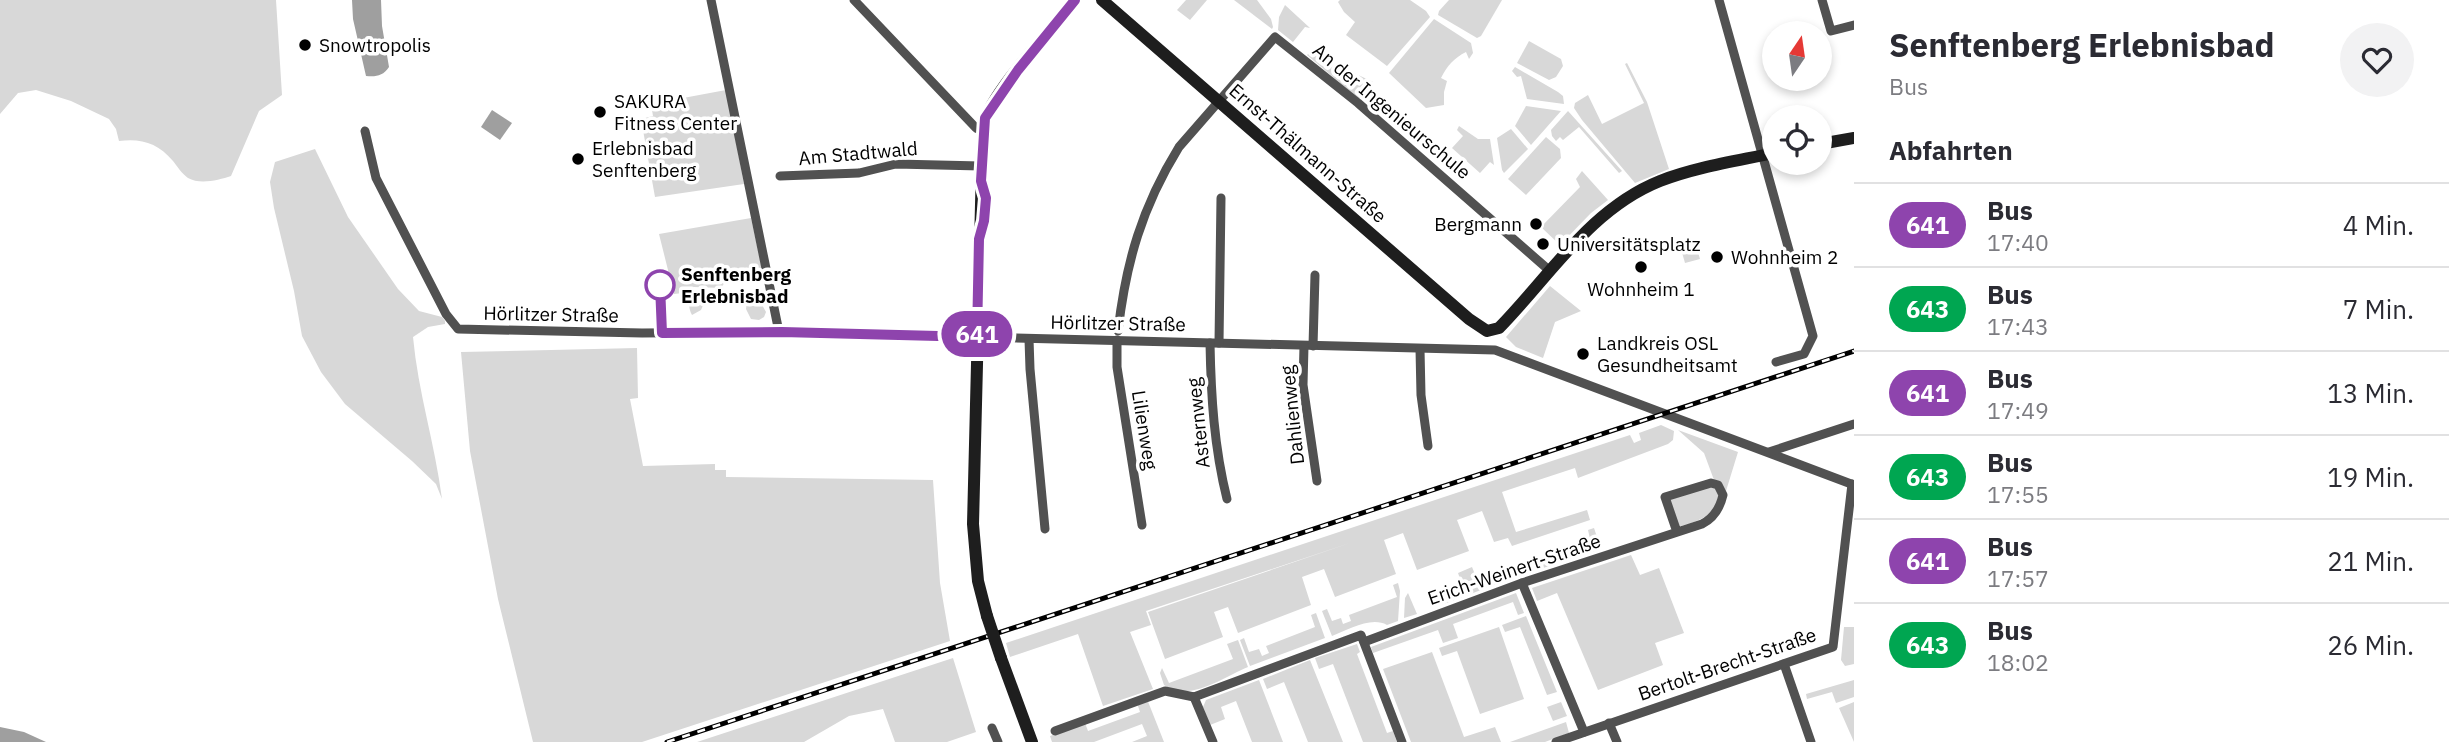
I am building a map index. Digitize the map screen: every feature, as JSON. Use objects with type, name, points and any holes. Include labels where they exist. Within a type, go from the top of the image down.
[{"type":"main road","points":[[1032,742],[987,616],[978,581],[973,524],[983,131],[990,109],[1075,0]]},
{"type":"main road","name":"Ernst-Thälmann-Straße","points":[[1102,0],[1477,326],[1491,331],[1503,324],[1550,271]]},
{"type":"main road","points":[[1832,143],[1854,138]]},
{"type":"main road","points":[[1550,271],[1602,216],[1640,191],[1696,170],[1762,156]]},
{"type":"street","points":[[711,0],[779,332]]},
{"type":"street","points":[[854,0],[976,128],[983,131]]},
{"type":"street","points":[[1719,0],[1762,136]]},
{"type":"street","points":[[1822,0],[1831,31],[1854,25]]},
{"type":"street","name":"An der Ingenieurschule","points":[[1219,100],[1272,38],[1278,38],[1358,103],[1550,271]]},
{"type":"street","name":"Lilienweg","points":[[1142,525],[1118,367],[1117,336],[1123,290],[1140,224],[1178,147],[1219,100]]},
{"type":"street","name":"Hörlitzer Straße","points":[[365,131],[376,178],[446,314],[458,328],[642,333],[779,332],[1029,339],[1117,336],[1215,343],[1495,350],[1768,452]]},
{"type":"street","name":"Am Stadtwald","points":[[780,176],[859,173],[896,164],[981,166]]},
{"type":"street","points":[[1773,175],[1813,336],[1804,354],[1776,362]]},
{"type":"street","name":"Asternweg","points":[[1221,198],[1214,424],[1218,463],[1227,499]]},
{"type":"street","name":"Dahlienweg","points":[[1315,275],[1303,385],[1317,481]]},
{"type":"street","points":[[1029,339],[1045,529]]},
{"type":"street","points":[[1420,349],[1421,395],[1428,446]]},
{"type":"street","points":[[1768,452],[1854,424]]},
{"type":"street","points":[[1768,452],[1853,484]]},
{"type":"street","name":"Erich-Weinert-Straße","points":[[1194,696],[1522,583],[1677,532],[1702,523],[1715,514],[1723,495],[1718,485],[1711,483],[1665,497],[1677,532]]},
{"type":"street","name":"Bertolt-Brecht-Straße","points":[[1556,742],[1833,647],[1853,484]]},
{"type":"street","points":[[1522,583],[1584,732]]},
{"type":"street","points":[[1362,639],[1402,742]]},
{"type":"street","points":[[1784,664],[1811,742]]},
{"type":"street","points":[[1055,732],[1165,691],[1194,696],[1213,742]]},
{"type":"street","points":[[1609,723],[1617,742]]},
{"type":"street","points":[[992,728],[998,742]]},
{"type":"shaded area","points":[[0,0],[276,0],[282,95],[259,111],[231,176],[210,181],[193,180],[155,146],[135,140],[119,141],[116,129],[109,119],[71,101],[36,90],[18,93],[0,114]]},
{"type":"shaded area","points":[[352,0],[381,0],[389,67],[379,75],[366,76],[353,19]]},
{"type":"shaded area","points":[[1186,0],[1207,0],[1190,20],[1177,10]]},
{"type":"shaded area","points":[[1234,0],[1257,0],[1271,19],[1272,29]]},
{"type":"shaded area","points":[[1410,0],[1430,17],[1387,66],[1346,35],[1355,22],[1344,12],[1338,2]]},
{"type":"shaded area","points":[[1449,0],[1502,0],[1481,36],[1477,38],[1438,15]]},
{"type":"shaded area","points":[[1285,5],[1310,28],[1305,27],[1293,42],[1278,30],[1279,17]]},
{"type":"shaded area","points":[[1434,19],[1471,43],[1473,53],[1469,59],[1466,52],[1458,57],[1443,74],[1441,78],[1447,81],[1444,105],[1426,108],[1389,73]]},
{"type":"shaded area","points":[[1529,41],[1561,59],[1563,66],[1556,77],[1549,80],[1517,63]]},
{"type":"shaded area","points":[[1310,52],[1373,82],[1359,99],[1307,55]]},
{"type":"shaded area","points":[[1627,63],[1647,102],[1669,169],[1635,183],[1574,108],[1575,103],[1588,95],[1602,124],[1644,103],[1625,64]]},
{"type":"shaded area","points":[[1515,67],[1558,92],[1563,96],[1564,104],[1527,99],[1521,76],[1517,77],[1512,71]]},
{"type":"shaded area","points":[[726,90],[744,184],[655,197],[641,119],[653,116],[651,104]]},
{"type":"shaded area","points":[[1526,106],[1561,111],[1531,145],[1515,126]]},
{"type":"shaded area","points":[[492,110],[512,123],[500,140],[481,127]]},
{"type":"shaded area","points":[[1568,111],[1622,171],[1619,173],[1579,127],[1563,140],[1560,137],[1556,141],[1551,130]]},
{"type":"shaded area","points":[[1459,126],[1478,139],[1490,139],[1494,165],[1490,162],[1480,173],[1452,148],[1463,136],[1457,130]]},
{"type":"shaded area","points":[[1511,129],[1528,149],[1504,173],[1497,138]]},
{"type":"shaded area","points":[[1546,137],[1560,149],[1561,158],[1526,195],[1508,179]]},
{"type":"shaded area","points":[[315,149],[348,217],[398,289],[419,311],[442,317],[445,321],[445,324],[428,327],[413,337],[442,499],[436,484],[345,404],[321,372],[302,336],[270,182],[275,162]]},
{"type":"shaded area","points":[[1582,171],[1608,200],[1591,213],[1560,245],[1541,227],[1580,187],[1576,179]]},
{"type":"shaded area","points":[[751,218],[762,269],[733,270],[721,288],[694,287],[674,294],[659,234]]},
{"type":"shaded area","points":[[1694,238],[1700,259],[1685,263],[1679,242]]},
{"type":"shaded area","points":[[1550,286],[1581,311],[1555,322],[1543,358],[1516,347],[1506,337]]},
{"type":"shaded area","points":[[695,291],[701,294],[705,301],[701,310],[692,315],[689,302]]},
{"type":"shaded area","points":[[760,291],[760,301],[766,312],[759,320],[751,319],[746,309],[748,295]]},
{"type":"shaded area","points":[[637,348],[638,398],[630,399],[643,466],[715,464],[715,470],[726,470],[726,477],[933,480],[940,583],[950,641],[642,742],[533,742],[498,599],[470,451],[461,352]]},
{"type":"shaded area","points":[[1661,425],[1674,431],[1673,440],[1668,444],[1578,478],[1575,468],[1502,492],[1516,532],[1587,510],[1590,520],[1512,546],[1508,538],[1494,542],[1482,511],[1457,520],[1469,551],[1417,570],[1403,533],[1384,540],[1396,574],[1335,597],[1324,569],[1302,577],[1311,605],[1238,633],[1228,607],[1214,612],[1223,637],[1165,659],[1148,612],[1353,542],[1146,611],[1151,625],[1130,632],[1153,689],[1103,706],[1078,634],[1010,657],[1006,643],[1630,435],[1634,443],[1641,440],[1639,433]]},
{"type":"shaded area","points":[[1678,430],[1738,452],[1726,491],[1714,480],[1704,453]]},
{"type":"shaded area","points":[[1714,486],[1720,494],[1710,513],[1678,527],[1669,499]]},
{"type":"shaded area","points":[[1594,528],[1601,549],[1540,569],[1537,561],[1591,543],[1588,530]]},
{"type":"shaded area","points":[[1631,555],[1640,575],[1659,568],[1684,633],[1655,643],[1663,665],[1598,690],[1557,593],[1537,601],[1532,588]]},
{"type":"shaded area","points":[[1472,567],[1478,582],[1495,576],[1497,584],[1441,605],[1438,597],[1463,587],[1458,573]]},
{"type":"shaded area","points":[[1398,583],[1398,621],[1387,625],[1367,623],[1332,636],[1322,611],[1327,609],[1332,621],[1341,618],[1343,624],[1351,621],[1349,615],[1397,597],[1393,585]]},
{"type":"shaded area","points":[[1408,593],[1417,614],[1404,618],[1405,598]]},
{"type":"shaded area","points":[[1516,593],[1524,613],[1518,615],[1513,602],[1453,624],[1458,638],[1443,643],[1438,630],[1373,653],[1371,647]]},
{"type":"shaded area","points":[[1316,613],[1325,638],[1250,666],[1240,640],[1244,638],[1249,652],[1259,649],[1262,656],[1269,653],[1266,646],[1315,627],[1311,615]]},
{"type":"shaded area","points":[[1526,616],[1557,692],[1547,695],[1520,627],[1505,632],[1502,625]]},
{"type":"shaded area","points":[[1499,627],[1524,699],[1480,714],[1457,651],[1442,656],[1439,648]]},
{"type":"shaded area","points":[[1844,627],[1854,627],[1854,664],[1845,666],[1841,660]]},
{"type":"shaded area","points":[[1238,640],[1248,667],[1195,690],[1174,690],[1164,685],[1160,673],[1162,668],[1169,683],[1233,659],[1227,644]]},
{"type":"shaded area","points":[[1357,644],[1360,652],[1357,654],[1387,733],[1393,731],[1397,742],[1363,742],[1333,664],[1319,669],[1315,658]]},
{"type":"shaded area","points":[[1432,652],[1464,737],[1495,727],[1501,742],[1411,742],[1383,669]]},
{"type":"shaded area","points":[[953,658],[976,732],[947,742],[895,742],[883,709],[849,716],[804,742],[697,742]]},
{"type":"shaded area","points":[[1310,660],[1343,742],[1308,742],[1284,682],[1267,689],[1263,679]]},
{"type":"shaded area","points":[[1259,680],[1283,742],[1252,742],[1236,701],[1221,707],[1225,719],[1210,725],[1203,707],[1206,700]]},
{"type":"shaded area","points":[[1854,680],[1854,697],[1836,703],[1832,692],[1807,699],[1806,694]]},
{"type":"shaded area","points":[[1147,699],[1164,742],[1132,742],[1147,736],[1142,724],[1094,742],[1052,742],[1050,736],[1085,723],[1088,731],[1140,712],[1137,703]]},
{"type":"shaded area","points":[[1561,702],[1567,716],[1553,721],[1547,707]]},
{"type":"shaded area","points":[[1854,702],[1854,742],[1839,708]]},
{"type":"shaded area","points":[[1566,722],[1569,733],[1545,742],[1510,742]]},
{"type":"shaded area","points":[[0,727],[24,732],[46,742],[0,742]]},
{"type":"railway","points":[[667,742],[1854,351]]},
{"type":"bus line","name":"641","points":[[660,285],[662,333],[782,332],[977,337],[979,239],[986,198],[981,181],[985,118],[1018,70],[1075,0]]},
{"type":"place","name":"Snowtropolis","points":[[305,45]]},
{"type":"place","name":"SAKURA Fitness Center","points":[[600,112]]},
{"type":"place","name":"Erlebnisbad Senftenberg","points":[[578,159]]},
{"type":"place","name":"Bergmann","points":[[1536,224]]},
{"type":"place","name":"Universitätsplatz","points":[[1543,244]]},
{"type":"place","name":"Wohnheim 2","points":[[1717,257]]},
{"type":"place","name":"Wohnheim 1","points":[[1641,267]]},
{"type":"place","name":"Senftenberg Erlebnisbad","points":[[660,285]]},
{"type":"place","name":"Landkreis OSL Gesundheitsamt","points":[[1583,354]]}]
